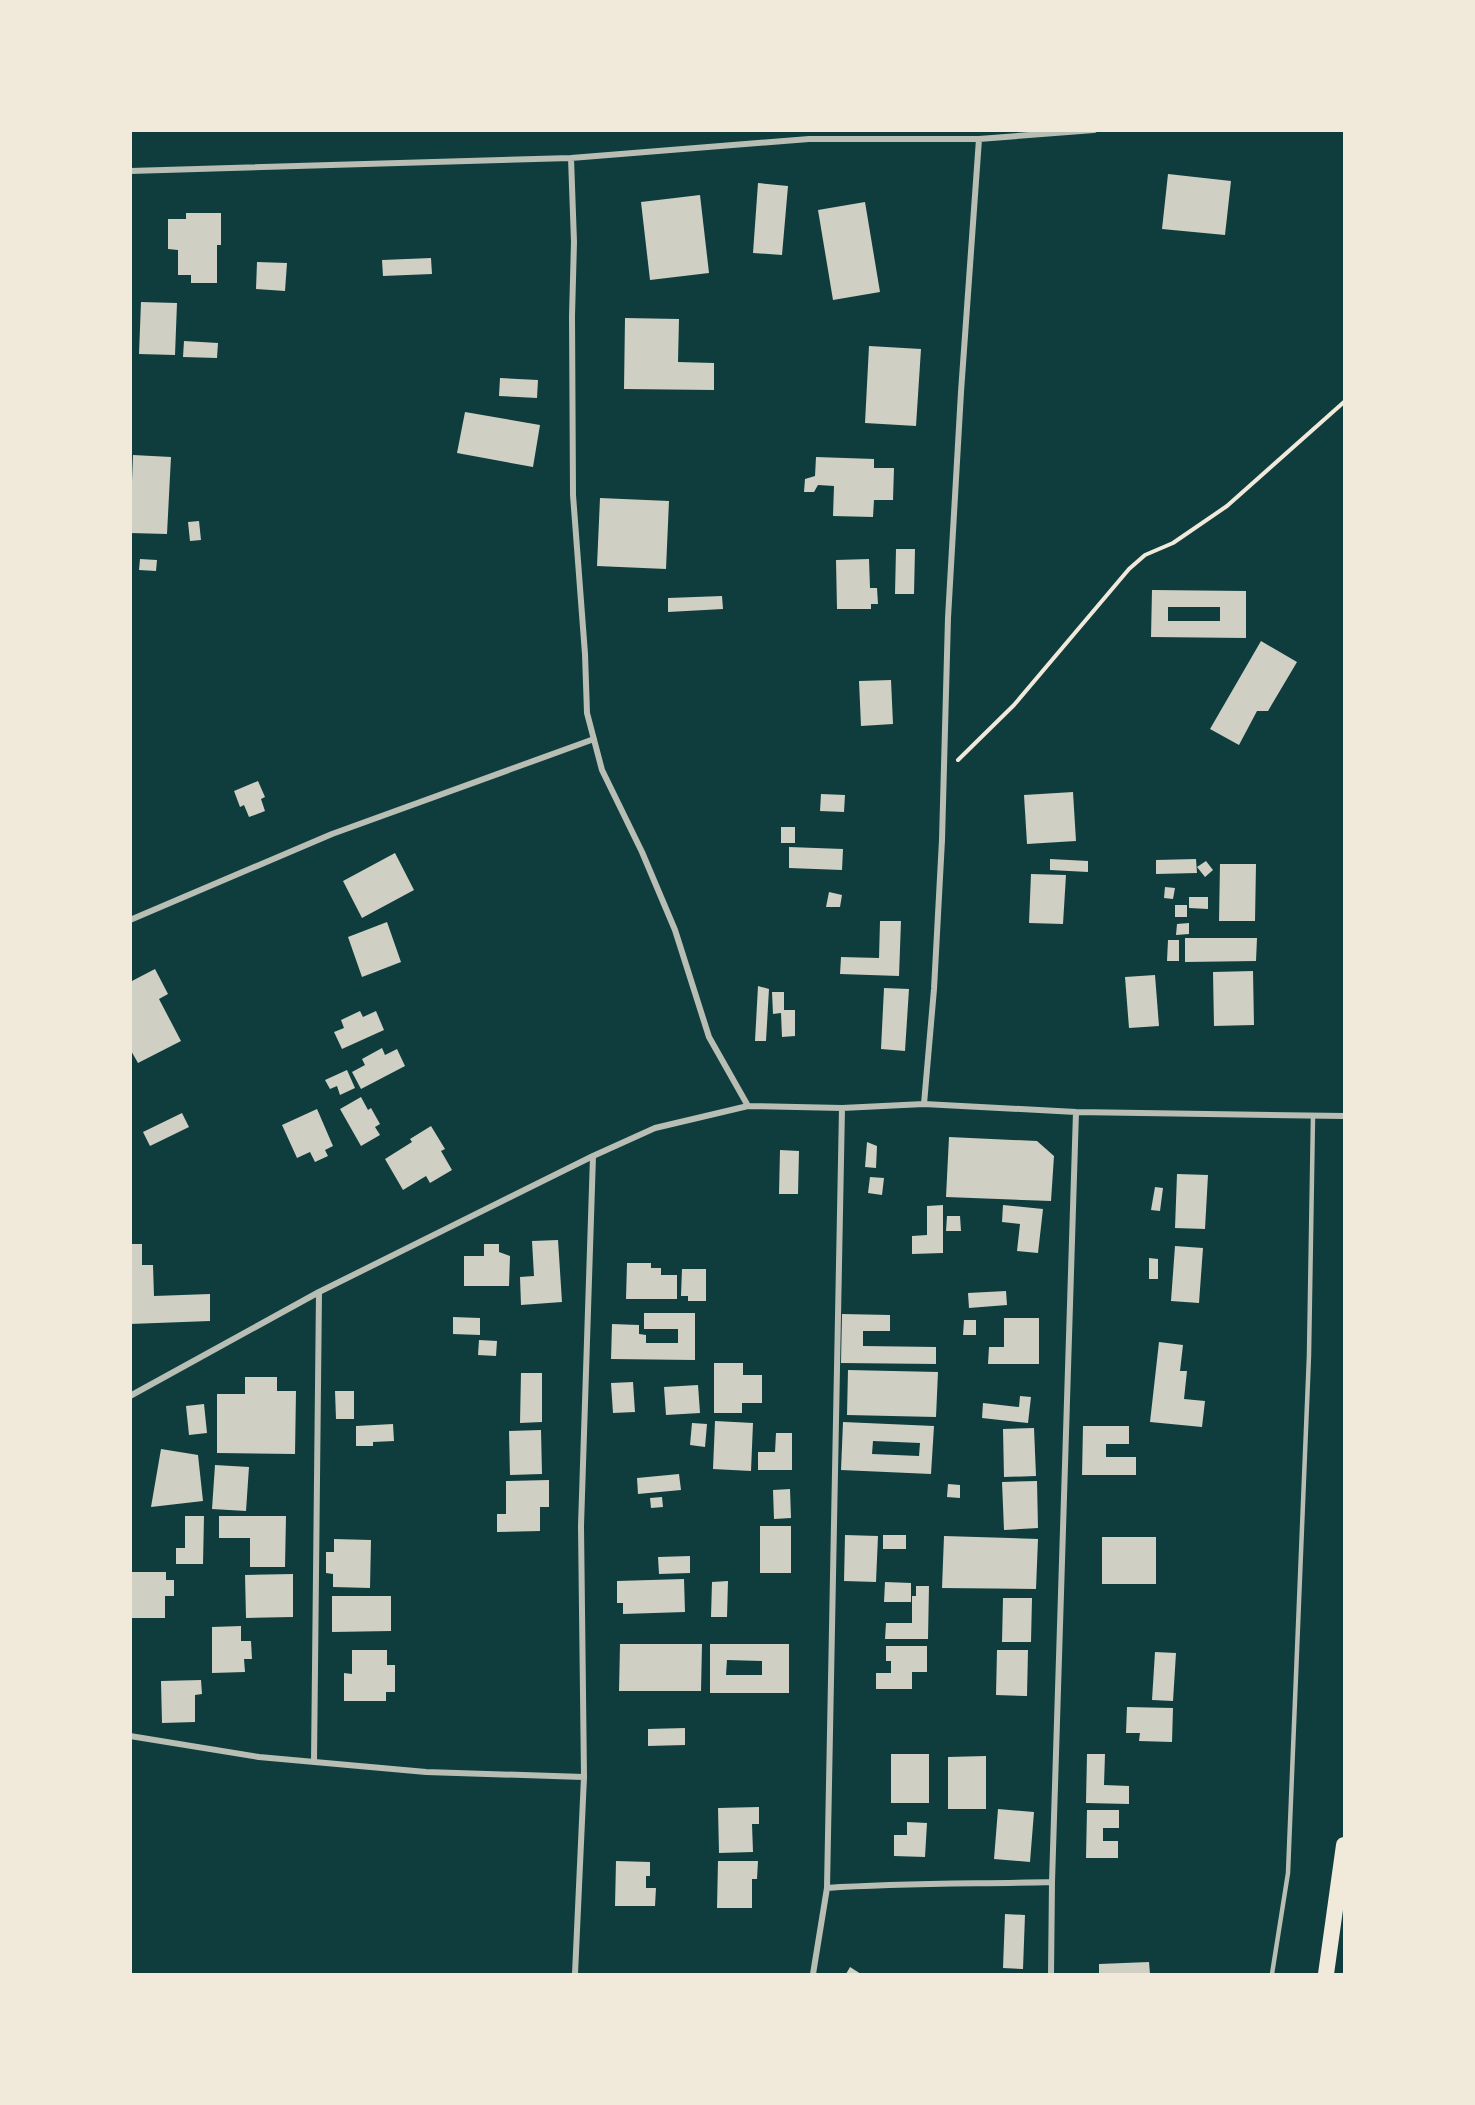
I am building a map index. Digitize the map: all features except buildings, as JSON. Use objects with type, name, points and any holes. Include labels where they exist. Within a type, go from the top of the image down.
[{"type":"highway","points":[[1326,1974],[1344,1845]]},
{"type":"street","points":[[130,171],[571,158],[808,139],[979,139],[1094,130]]},
{"type":"street","points":[[924,1104],[934,977],[958,428],[979,139]]},
{"type":"street","points":[[571,158],[574,242],[573,495],[587,713],[602,770],[642,852],[675,930],[709,1037],[748,1106]]},
{"type":"street","points":[[130,920],[332,834],[594,739]]},
{"type":"street","points":[[130,1396],[319,1292],[593,1156],[655,1128],[748,1106],[842,1108],[924,1104],[1076,1112],[1344,1116]]},
{"type":"street","points":[[813,1974],[827,1888],[842,1108]]},
{"type":"street","points":[[1051,1974],[1076,1112]]},
{"type":"street","points":[[575,1974],[584,1777],[581,1526],[593,1156]]},
{"type":"street","points":[[314,1762],[319,1292]]},
{"type":"street","points":[[130,1736],[259,1758],[426,1772],[584,1777]]},
{"type":"street","points":[[827,1888],[894,1884],[1052,1882]]},
{"type":"lane","points":[[1272,1974],[1288,1873],[1309,1355],[1313,1116]]},
{"type":"path","points":[[944,774],[1014,705],[1129,569],[1145,555],[1173,543],[1227,506],[1344,402]]}]
